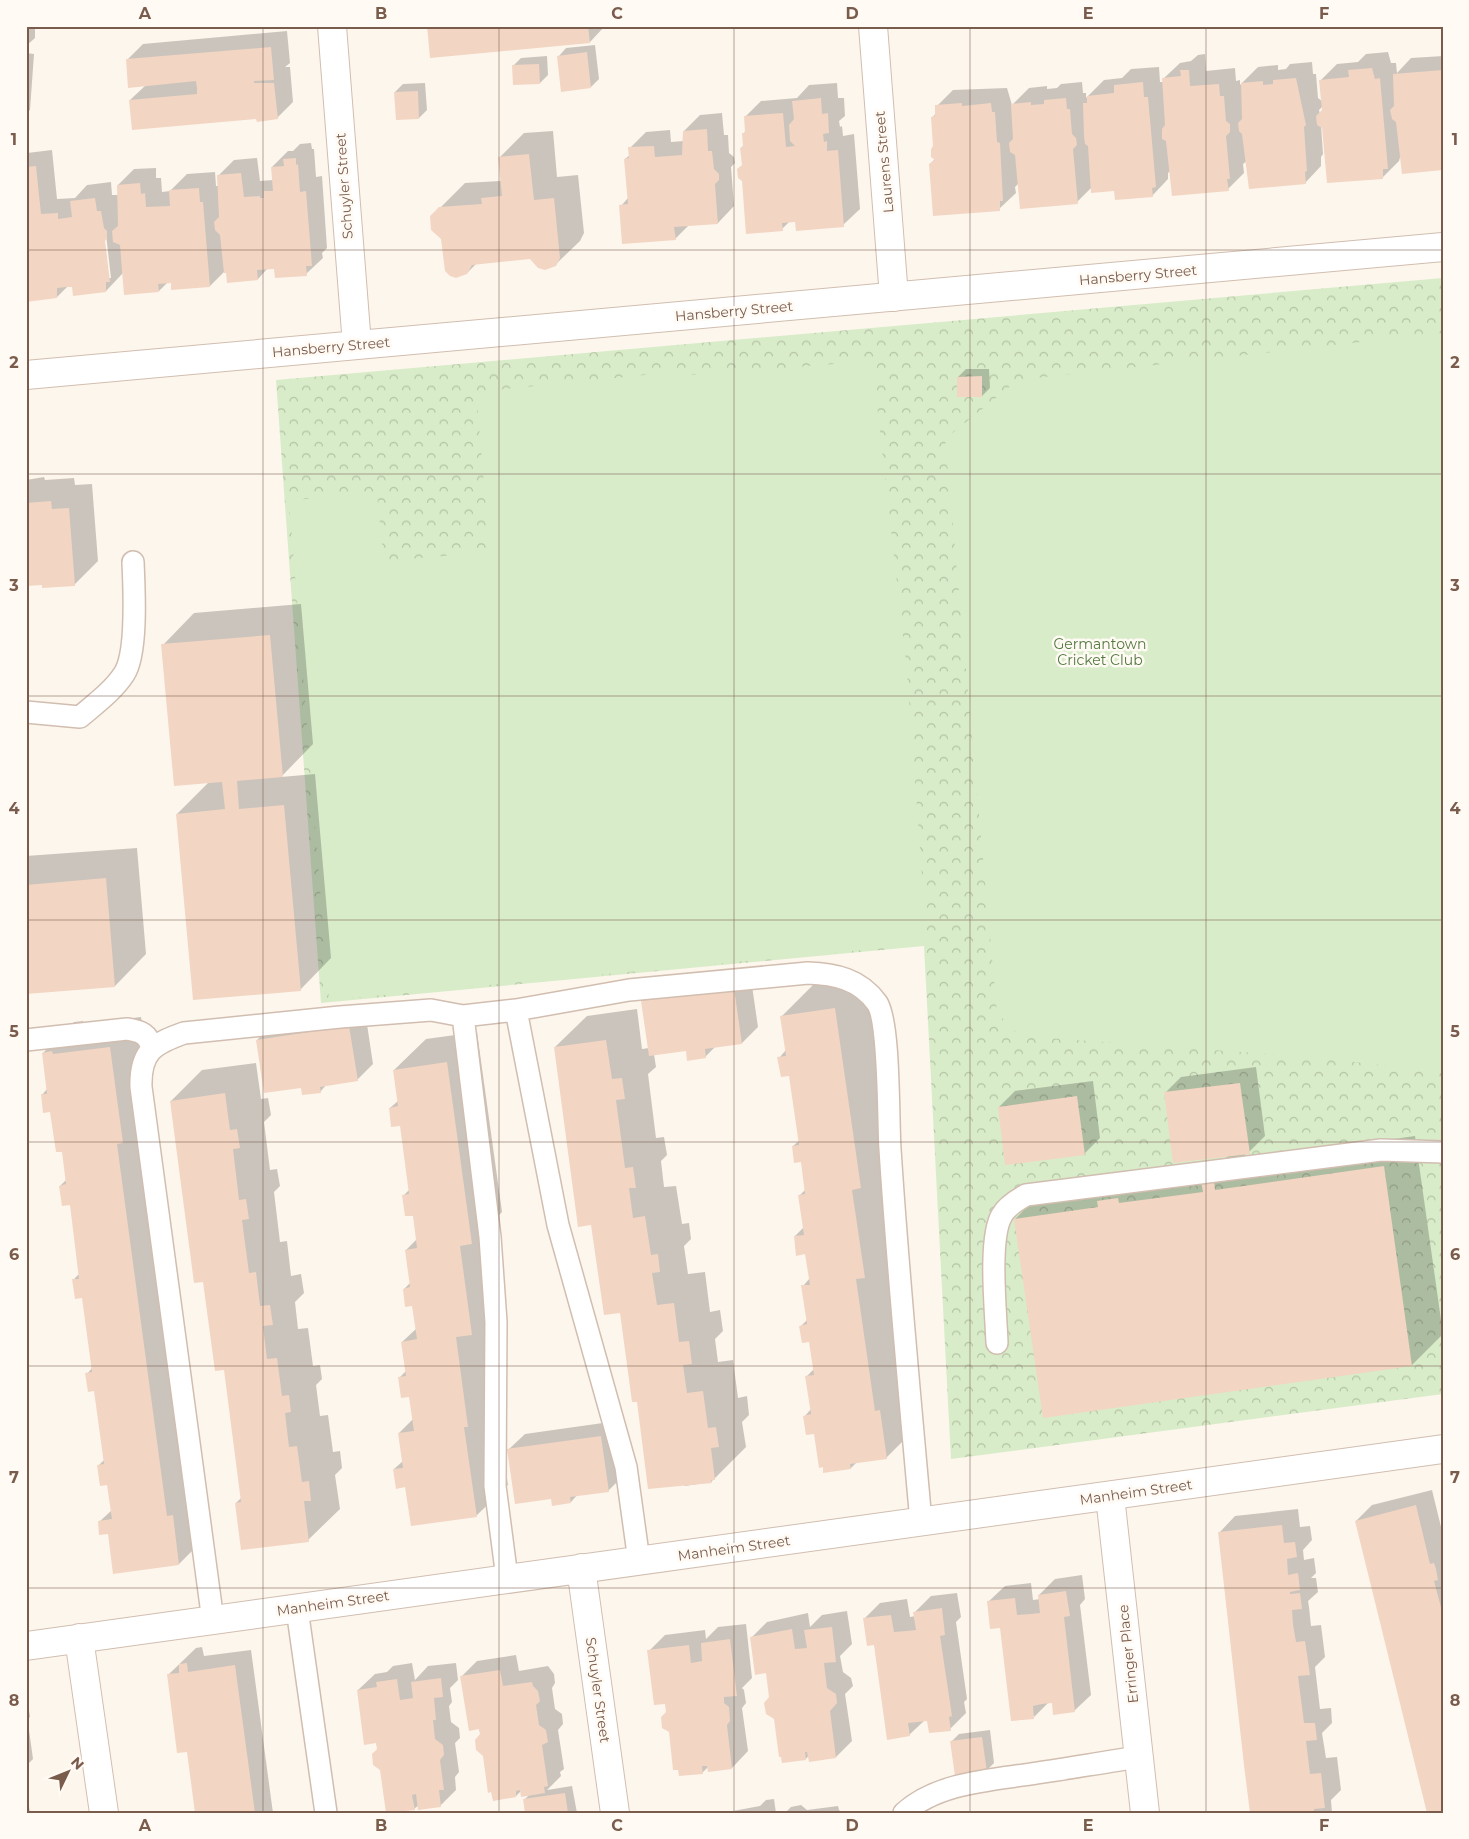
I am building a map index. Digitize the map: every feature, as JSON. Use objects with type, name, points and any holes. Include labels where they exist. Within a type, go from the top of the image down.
[{"type":"street","name":"Schuyler Street","points":[[332,26],[357,345]]},
{"type":"street","name":"Laurens Street","points":[[873,26],[894,297]]},
{"type":"street","name":"Hansberry Street","points":[[26,375],[1443,248]]},
{"type":"street","name":"Manheim Street","points":[[26,1646],[1443,1450]]},
{"type":"street","name":"Erringer Place","points":[[1110,1496],[1145,1813]]},
{"type":"street","name":"Schuyler Street","points":[[581,1568],[614,1813]]},
{"type":"street","points":[[79,1638],[104,1813]]},
{"type":"lane","points":[[26,712],[80,717],[115,686],[126,672],[134,612],[133,562]]},
{"type":"lane","points":[[214,1620],[141,1087],[141,1070],[152,1048],[163,1040],[184,1033],[431,1010],[463,1016],[516,1010],[629,990],[808,972],[832,974],[864,988],[878,1005],[884,1025],[890,1149],[921,1522]]},
{"type":"lane","points":[[516,1010],[558,1225],[626,1467],[639,1561]]},
{"type":"lane","points":[[463,1016],[492,1265],[496,1322],[495,1486],[507,1578]]},
{"type":"lane","points":[[26,1040],[127,1029],[140,1031],[149,1038],[152,1048]]},
{"type":"lane","points":[[997,1343],[994,1240],[1002,1215],[1014,1202],[1026,1195],[1381,1150],[1443,1152]]},
{"type":"lane","points":[[298,1609],[326,1813]]},
{"type":"lane","points":[[904,1813],[914,1804],[930,1795],[974,1783],[1139,1757]]},
{"type":"green space","name":"Germantown Cricket Club","points":[[1443,278],[1443,1394],[951,1459],[924,946],[321,1003],[276,380]]},
{"type":"green space","points":[[1443,333],[1443,1065],[1408,1068],[1310,1057],[1020,1036],[997,1013],[945,439],[1018,380]]},
{"type":"green space","points":[[872,361],[907,671],[927,944],[329,1000],[289,500],[377,495],[384,561],[490,552],[476,392],[665,373],[695,375]]},
{"type":"building","points":[[427,26],[588,26],[590,43],[430,58]]},
{"type":"building","points":[[271,47],[274,80],[254,81],[254,83],[274,83],[278,119],[257,122],[256,119],[132,130],[129,100],[197,94],[197,88],[196,81],[128,88],[126,59]]},
{"type":"building","points":[[587,52],[591,88],[561,92],[557,56]]},
{"type":"building","points":[[539,64],[540,84],[513,85],[512,65]]},
{"type":"building","points":[[1372,68],[1375,79],[1380,78],[1388,169],[1383,169],[1383,179],[1327,183],[1322,128],[1317,125],[1316,116],[1322,110],[1319,80],[1349,77],[1348,70]]},
{"type":"building","points":[[1180,70],[1189,70],[1190,86],[1219,84],[1220,96],[1224,96],[1226,121],[1230,124],[1230,132],[1226,136],[1230,179],[1227,179],[1229,191],[1172,196],[1166,141],[1162,139],[1162,129],[1165,125],[1162,78],[1181,76]]},
{"type":"building","points":[[1443,70],[1443,170],[1402,174],[1396,122],[1392,119],[1390,110],[1394,106],[1393,74]]},
{"type":"building","points":[[1296,78],[1306,125],[1304,127],[1306,184],[1249,189],[1242,134],[1239,131],[1238,123],[1242,119],[1241,83],[1263,81],[1263,85],[1273,84],[1273,80]]},
{"type":"building","points":[[1143,82],[1144,97],[1148,97],[1156,187],[1152,188],[1153,197],[1115,200],[1114,191],[1091,193],[1088,146],[1085,144],[1084,136],[1083,103],[1087,103],[1087,96],[1114,93],[1114,85]]},
{"type":"building","points":[[418,91],[419,119],[396,120],[394,92]]},
{"type":"building","points":[[821,98],[822,114],[828,113],[829,133],[823,134],[824,142],[827,141],[827,151],[838,150],[844,227],[796,231],[795,222],[782,223],[783,231],[746,234],[742,181],[738,178],[737,169],[742,165],[740,148],[743,147],[742,133],[745,133],[744,116],[783,113],[786,147],[795,146],[790,141],[789,125],[794,119],[792,101]]},
{"type":"building","points":[[1066,98],[1067,109],[1070,109],[1072,134],[1076,138],[1077,145],[1073,149],[1078,204],[1020,209],[1015,155],[1010,152],[1009,143],[1013,139],[1011,104],[1031,102],[1031,105],[1044,104],[1044,100]]},
{"type":"building","points":[[962,103],[962,106],[991,103],[992,112],[995,112],[997,142],[1000,143],[1003,201],[1000,201],[1000,211],[933,216],[929,164],[935,160],[931,157],[933,146],[931,117],[935,116],[935,105]]},
{"type":"building","points":[[707,129],[708,151],[712,151],[714,169],[719,174],[719,180],[715,184],[718,224],[674,227],[676,240],[622,244],[619,205],[628,204],[624,159],[629,158],[628,147],[654,146],[655,157],[682,155],[683,131]]},
{"type":"building","points":[[529,154],[534,200],[554,198],[560,258],[556,266],[545,270],[538,268],[530,259],[472,265],[467,274],[456,278],[450,276],[445,271],[441,239],[431,230],[430,216],[439,207],[482,204],[481,198],[502,196],[498,157]]},
{"type":"building","points":[[296,158],[300,192],[306,191],[312,266],[306,266],[307,276],[275,278],[274,269],[257,270],[258,280],[227,283],[226,273],[224,273],[220,235],[215,230],[214,222],[219,217],[217,175],[241,173],[244,197],[260,196],[260,198],[264,198],[264,191],[273,191],[271,167],[284,166],[283,159]]},
{"type":"building","points":[[36,166],[41,214],[58,213],[58,219],[72,217],[70,201],[95,198],[97,211],[101,211],[104,228],[107,231],[105,241],[110,282],[106,282],[106,292],[73,296],[72,287],[57,288],[57,298],[26,302],[26,167]]},
{"type":"building","points":[[140,183],[141,194],[145,193],[146,207],[170,206],[169,190],[199,188],[200,202],[203,202],[210,287],[171,290],[171,283],[158,284],[159,292],[124,295],[120,245],[113,242],[112,231],[118,226],[117,185]]},
{"type":"building","points":[[982,376],[982,397],[957,397],[957,377]]},
{"type":"building","points":[[51,501],[52,509],[69,508],[75,586],[42,588],[42,585],[27,586],[26,503]]},
{"type":"building","points":[[270,635],[283,777],[237,781],[239,809],[284,805],[301,991],[193,1000],[176,814],[225,809],[222,782],[174,786],[161,644]]},
{"type":"building","points":[[106,878],[115,987],[26,994],[26,885]]},
{"type":"building","points":[[734,988],[742,1044],[705,1049],[706,1058],[687,1061],[686,1051],[649,1056],[641,1001]]},
{"type":"building","points":[[835,1008],[861,1188],[852,1190],[865,1278],[856,1279],[875,1411],[880,1410],[887,1459],[850,1464],[851,1469],[823,1473],[823,1467],[819,1468],[814,1434],[806,1435],[803,1416],[811,1414],[805,1376],[814,1375],[809,1342],[802,1343],[799,1326],[807,1324],[801,1285],[810,1285],[805,1254],[796,1256],[794,1236],[804,1235],[798,1195],[805,1194],[801,1162],[794,1163],[792,1146],[799,1145],[789,1076],[781,1077],[777,1057],[786,1056],[780,1016]]},
{"type":"building","points":[[349,1026],[358,1081],[320,1087],[321,1093],[302,1095],[301,1088],[264,1093],[256,1040]]},
{"type":"building","points":[[606,1040],[612,1079],[622,1078],[625,1099],[616,1100],[625,1168],[633,1167],[636,1188],[629,1188],[633,1218],[645,1216],[651,1255],[658,1254],[660,1272],[652,1273],[657,1305],[674,1303],[679,1342],[689,1341],[692,1364],[683,1365],[687,1393],[703,1391],[708,1428],[716,1427],[719,1447],[711,1448],[715,1480],[711,1480],[712,1483],[648,1489],[637,1402],[632,1402],[620,1313],[604,1315],[591,1225],[578,1227],[554,1047]]},
{"type":"building","points":[[110,1047],[123,1143],[117,1144],[167,1516],[173,1515],[179,1565],[113,1574],[108,1534],[99,1535],[98,1521],[112,1519],[107,1485],[100,1486],[97,1465],[104,1464],[94,1391],[88,1392],[85,1373],[92,1372],[82,1298],[75,1299],[72,1279],[79,1279],[70,1205],[62,1206],[59,1186],[66,1184],[62,1152],[56,1152],[50,1112],[43,1113],[41,1094],[47,1094],[42,1053],[52,1051],[53,1054]]},
{"type":"building","points":[[447,1062],[472,1244],[460,1246],[472,1335],[456,1337],[468,1427],[464,1427],[477,1517],[411,1526],[405,1487],[396,1489],[393,1469],[403,1468],[398,1433],[414,1431],[409,1397],[401,1398],[398,1377],[406,1376],[401,1342],[417,1339],[412,1306],[405,1307],[403,1289],[410,1287],[405,1250],[417,1248],[413,1216],[405,1216],[402,1195],[409,1194],[400,1126],[391,1127],[389,1108],[398,1106],[393,1070]]},
{"type":"building","points":[[1240,1083],[1250,1154],[1173,1163],[1164,1092]]},
{"type":"building","points":[[225,1093],[230,1130],[237,1129],[240,1148],[233,1149],[239,1200],[246,1199],[249,1219],[242,1220],[249,1273],[256,1272],[260,1306],[270,1305],[273,1325],[263,1326],[267,1359],[277,1358],[282,1396],[289,1395],[291,1412],[285,1413],[289,1447],[297,1446],[302,1482],[309,1481],[311,1501],[304,1501],[309,1542],[241,1550],[235,1503],[241,1502],[224,1370],[215,1371],[203,1282],[194,1283],[170,1101]]},
{"type":"building","points":[[1077,1096],[1085,1155],[1005,1165],[998,1107]]},
{"type":"building","points":[[1384,1166],[1412,1366],[1043,1418],[1014,1219],[1098,1207],[1097,1201],[1118,1198],[1119,1203],[1203,1192],[1201,1181],[1214,1180],[1215,1190]]},
{"type":"building","points":[[601,1436],[609,1492],[570,1497],[571,1503],[552,1506],[551,1499],[515,1504],[507,1449]]},
{"type":"building","points":[[1416,1505],[1430,1564],[1434,1563],[1436,1569],[1438,1580],[1434,1581],[1443,1615],[1443,1813],[1427,1813],[1355,1521]]},
{"type":"building","points":[[1282,1525],[1284,1543],[1295,1542],[1297,1557],[1287,1559],[1288,1575],[1298,1573],[1300,1590],[1290,1592],[1290,1594],[1300,1593],[1302,1609],[1292,1610],[1293,1624],[1296,1642],[1305,1641],[1310,1675],[1298,1676],[1304,1723],[1315,1723],[1317,1740],[1306,1741],[1310,1774],[1321,1773],[1325,1808],[1314,1809],[1314,1813],[1250,1813],[1218,1532]]},
{"type":"building","points":[[1066,1591],[1070,1616],[1064,1617],[1075,1712],[1053,1715],[1052,1703],[1042,1704],[1033,1706],[1034,1719],[1011,1721],[1000,1628],[990,1629],[987,1601],[1015,1598],[1017,1615],[1040,1613],[1038,1595]]},
{"type":"building","points":[[942,1608],[945,1635],[940,1636],[952,1716],[949,1717],[951,1731],[929,1733],[927,1721],[908,1723],[910,1736],[887,1740],[874,1645],[867,1646],[863,1618],[891,1615],[894,1632],[916,1630],[913,1612]]},
{"type":"building","points":[[832,1627],[836,1662],[824,1663],[827,1688],[836,1694],[837,1703],[830,1711],[836,1758],[809,1762],[807,1752],[805,1752],[806,1760],[782,1763],[781,1757],[779,1757],[774,1719],[766,1714],[764,1703],[769,1697],[766,1673],[755,1675],[750,1637],[792,1629],[795,1649],[807,1648],[804,1630]]},
{"type":"building","points":[[730,1639],[737,1696],[724,1697],[724,1703],[729,1707],[730,1721],[727,1725],[732,1769],[708,1772],[707,1766],[702,1766],[703,1774],[679,1776],[678,1770],[673,1770],[669,1732],[662,1728],[661,1717],[666,1712],[665,1704],[654,1705],[647,1650],[689,1645],[691,1663],[702,1661],[701,1643]]},
{"type":"building","points":[[187,1663],[188,1672],[235,1665],[255,1813],[195,1813],[187,1752],[177,1753],[167,1674],[179,1673],[179,1664]]},
{"type":"building","points":[[500,1670],[503,1686],[532,1682],[538,1691],[540,1701],[536,1705],[539,1725],[546,1730],[548,1742],[542,1745],[548,1786],[544,1787],[545,1793],[521,1797],[520,1790],[516,1791],[516,1797],[493,1801],[491,1792],[488,1793],[483,1756],[476,1750],[475,1740],[480,1734],[479,1729],[469,1731],[460,1676]]},
{"type":"building","points":[[441,1678],[443,1697],[434,1698],[436,1720],[433,1720],[435,1739],[443,1745],[444,1755],[440,1760],[444,1790],[439,1790],[441,1807],[418,1810],[416,1794],[412,1795],[415,1810],[386,1813],[380,1770],[373,1765],[372,1754],[377,1749],[376,1743],[364,1745],[357,1690],[377,1687],[376,1682],[397,1679],[400,1700],[413,1698],[411,1682]]},
{"type":"building","points":[[982,1737],[987,1772],[955,1776],[950,1741]]},
{"type":"building","points":[[565,1793],[568,1813],[525,1813],[523,1799]]}]
